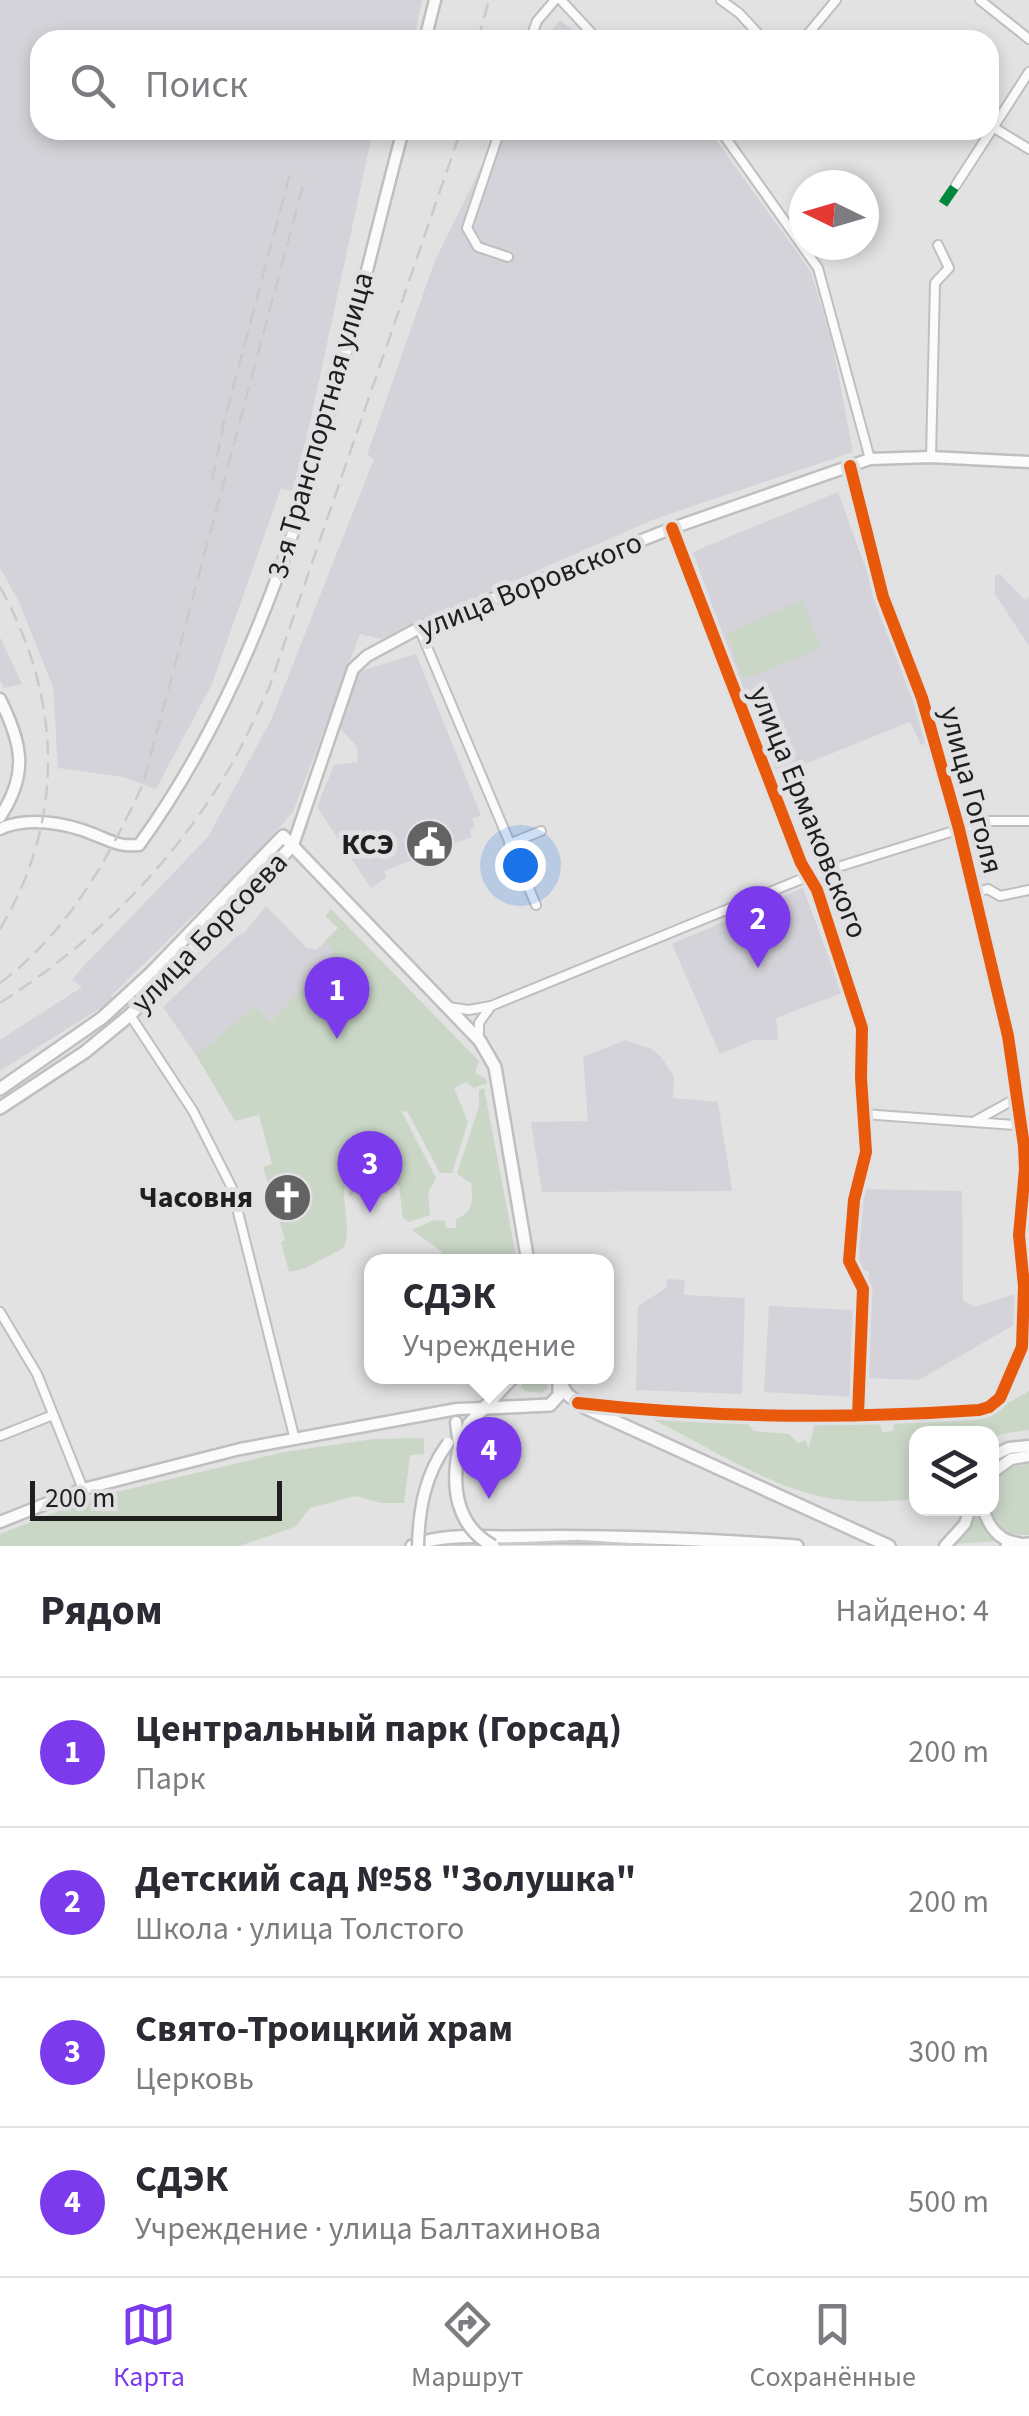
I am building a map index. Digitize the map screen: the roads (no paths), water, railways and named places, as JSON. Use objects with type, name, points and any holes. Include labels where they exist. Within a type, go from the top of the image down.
[{"type":"main road","points":[[288,841],[480,1041],[495,1066],[527,1254]]},
{"type":"main road","name":"улица Борсоева","points":[[0,1108],[84,1052],[130,1015],[288,841]]},
{"type":"main road","name":"улица Борсоева","points":[[0,1089],[102,1018],[288,841]]},
{"type":"main road","points":[[493,1546],[473,1530],[460,1510],[455,1483],[457,1434],[509,1384]]},
{"type":"main road","points":[[515,1384],[518,1397],[533,1405]]},
{"type":"main road","points":[[486,1408],[546,1406],[559,1395],[559,1384]]},
{"type":"main road","points":[[562,1384],[578,1403],[889,1546]]},
{"type":"main road","points":[[415,1546],[438,1538],[599,1536],[797,1546]]},
{"type":"main road","points":[[1006,1546],[1029,1543]]},
{"type":"street","points":[[428,30],[435,0]]},
{"type":"street","points":[[533,30],[536,21],[558,0],[588,30]]},
{"type":"street","points":[[722,0],[740,12],[755,30]]},
{"type":"street","points":[[811,30],[836,0]]},
{"type":"street","points":[[980,0],[1029,39]]},
{"type":"street","points":[[999,124],[1029,72]]},
{"type":"street","points":[[999,131],[1029,149]]},
{"type":"street","name":"3-я Транспортная улица","points":[[0,829],[17,820],[92,834],[118,847],[138,845],[168,804],[214,726],[279,573],[310,481],[401,140]]},
{"type":"street","points":[[497,140],[467,228],[478,246],[508,256]]},
{"type":"street","points":[[728,140],[818,268],[870,459]]},
{"type":"street","points":[[956,185],[988,140]]},
{"type":"street","points":[[931,457],[935,283],[949,268],[938,245]]},
{"type":"street","name":"улица Воровского","points":[[288,841],[353,669],[367,656],[418,628],[672,528],[870,459],[931,457],[1029,462]]},
{"type":"street","name":"улица Гоголя","points":[[850,466],[883,597],[922,698],[960,829],[1008,1036],[1016,1099],[1025,1126],[1019,1235],[1022,1347],[1000,1398],[990,1407],[858,1415]]},
{"type":"street","name":"улица Ермаковского","points":[[672,528],[817,890],[860,1017],[866,1152],[854,1200],[849,1262],[863,1289],[858,1415]]},
{"type":"street","points":[[418,628],[536,905]]},
{"type":"street","points":[[0,699],[18,742],[20,765],[15,794],[0,817]]},
{"type":"street","points":[[448,1007],[470,1010],[491,1006],[809,876],[986,822],[1029,821]]},
{"type":"street","points":[[509,844],[542,830]]},
{"type":"street","points":[[974,893],[988,890],[1000,896],[1029,890]]},
{"type":"street","points":[[480,1041],[479,1023],[491,1006]]},
{"type":"street","points":[[130,1015],[193,1111],[232,1188],[296,1440]]},
{"type":"street","points":[[972,1122],[1016,1099]]},
{"type":"street","points":[[863,1114],[1025,1126]]},
{"type":"street","points":[[0,1312],[37,1374],[83,1489]]},
{"type":"street","points":[[578,1403],[648,1412],[858,1415]]},
{"type":"street","points":[[0,1522],[83,1489],[240,1449],[443,1412],[486,1408]]},
{"type":"street","points":[[415,1546],[422,1499],[435,1461],[457,1434],[451,1414],[443,1412]]},
{"type":"street","points":[[646,1436],[644,1416],[648,1412]]},
{"type":"street","points":[[0,1436],[53,1415]]},
{"type":"street","points":[[999,1453],[1029,1446]]},
{"type":"street","points":[[999,1468],[1011,1460],[1029,1456]]},
{"type":"street","points":[[945,1546],[968,1516]]},
{"type":"street","points":[[986,1516],[992,1529],[1005,1540],[1029,1543]]},
{"type":"tram line","points":[[451,1546],[578,1541],[658,1546]]},
{"type":"railway","points":[[481,30],[489,0]]},
{"type":"railway","points":[[0,1003],[66,956],[153,874],[202,811],[237,755],[269,688],[458,140]]},
{"type":"railway","points":[[212,480],[291,170]]},
{"type":"railway","points":[[0,983],[46,941],[84,893],[143,784],[305,178]]},
{"type":"railway","points":[[0,587],[21,629],[35,672],[45,715],[48,758],[37,845],[0,929]]},
{"type":"place","name":"КСЭ","points":[[429,844]]},
{"type":"place","name":"Детский сад №58 \"Золушка\"","points":[[758,968]]},
{"type":"place","name":"Центральный парк (Горсад)","points":[[337,1039]]},
{"type":"place","name":"Часовня","points":[[288,1197]]},
{"type":"place","name":"Свято-Троицкий храм","points":[[370,1213]]},
{"type":"place","name":"СДЭК","points":[[489,1499]]}]
